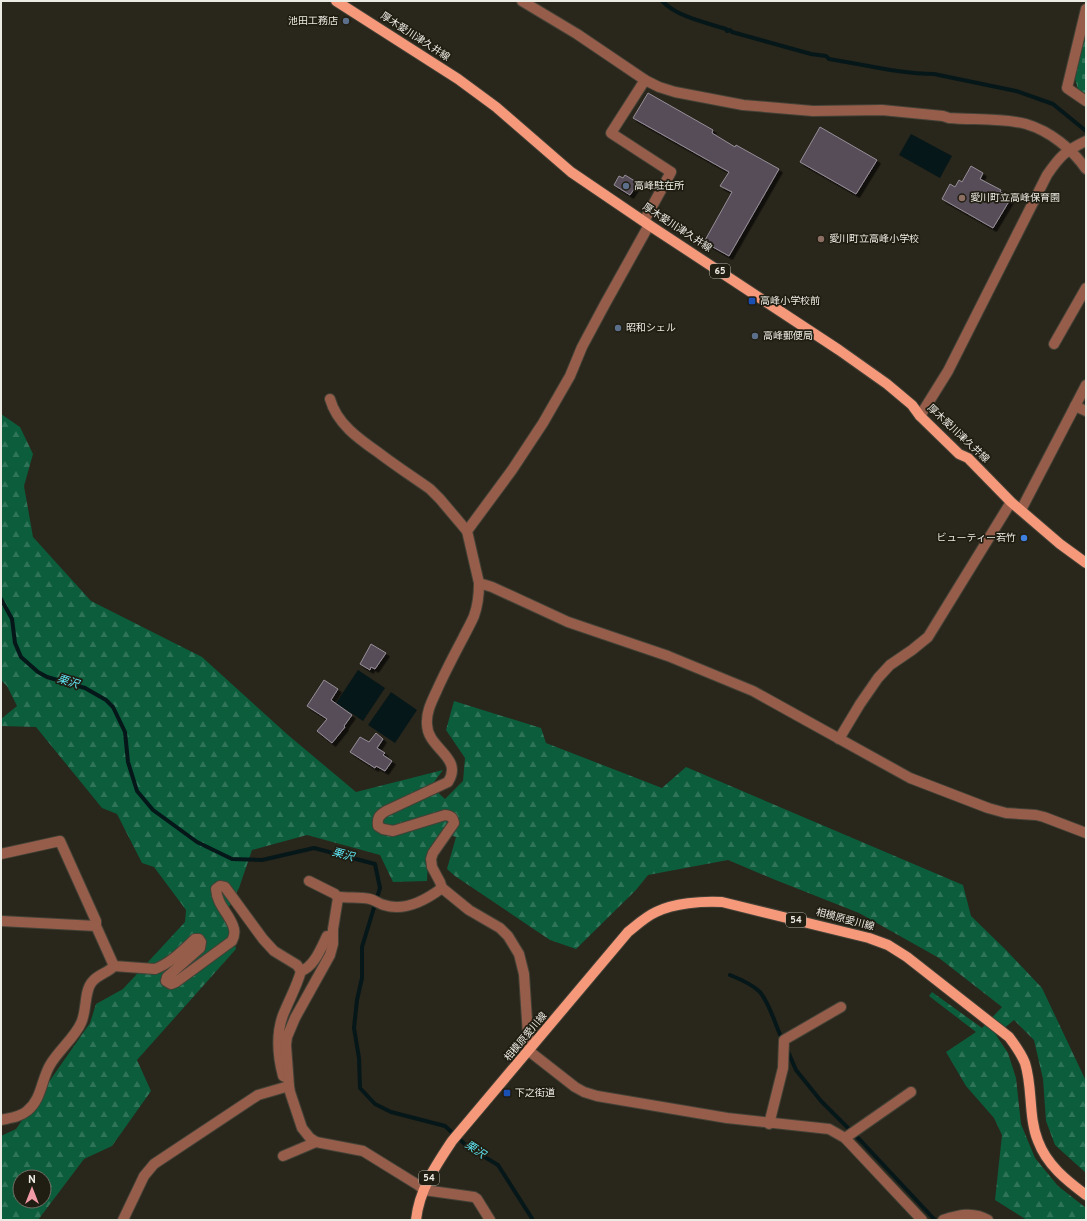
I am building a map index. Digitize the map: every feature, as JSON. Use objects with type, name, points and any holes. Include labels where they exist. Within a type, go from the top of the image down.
[{"type":"main road","name":"厚木愛川津久井線","points":[[336,1],[458,79],[496,107],[571,172],[839,350],[887,384],[912,405],[920,416],[959,454],[968,458],[1011,502],[1060,544],[1086,563]]},
{"type":"main road","name":"相模原愛川線","points":[[424,1190],[434,1168],[452,1141],[628,932],[641,921],[657,912],[686,903],[706,901],[722,902],[869,938],[888,945],[907,957],[1009,1037],[1018,1048],[1025,1063],[1028,1076],[1034,1125],[1038,1141],[1056,1171],[1086,1195]]},
{"type":"main road","name":"54","points":[[416,1220],[419,1204],[424,1190]]},
{"type":"street","points":[[522,1],[577,34],[645,80],[675,92],[743,105],[814,111],[882,110],[950,118],[1026,124],[1053,137],[1078,157],[1086,169]]},
{"type":"street","points":[[1086,9],[1067,88],[1086,101]]},
{"type":"street","points":[[467,531],[512,470],[543,423],[570,376],[582,347],[647,223],[671,172],[611,133],[645,80]]},
{"type":"street","points":[[920,416],[948,371],[1047,175],[1056,162],[1069,149],[1086,141]]},
{"type":"street","points":[[1054,344],[1086,288]]},
{"type":"street","points":[[1022,510],[1086,385]]},
{"type":"street","points":[[330,399],[332,406],[342,422],[352,434],[430,490],[440,499],[467,531],[479,583],[478,604],[474,617],[443,676],[427,715],[428,734],[450,761],[454,770],[453,775],[448,782],[386,811],[380,815],[377,820],[378,826],[383,829],[393,831],[445,815],[453,818],[454,823],[433,853],[431,859],[432,868],[442,888],[469,910],[500,928],[514,944],[522,963],[524,974],[529,1051],[575,1087],[584,1092],[597,1096],[719,1117],[769,1124],[829,1129],[845,1138],[922,1220]]},
{"type":"street","points":[[1075,406],[1086,411]]},
{"type":"street","points":[[838,739],[860,704],[886,669],[928,637],[1011,502]]},
{"type":"street","points":[[479,583],[492,587],[568,622],[661,654],[753,690],[910,778],[1006,814],[1036,815],[1086,833]]},
{"type":"street","points":[[1,854],[60,841],[96,921],[96,926],[114,966]]},
{"type":"street","points":[[309,881],[335,894],[338,898],[333,944],[330,954],[295,1018],[287,1037],[288,1082],[302,1128],[310,1138],[316,1142],[363,1152],[424,1190],[474,1197],[477,1199],[490,1220]]},
{"type":"street","points":[[114,966],[155,968],[171,960],[195,939],[199,939],[201,942],[200,948],[167,977],[166,981],[171,984],[176,982],[232,941],[235,934],[234,928],[216,897],[216,889],[220,886],[225,887],[263,939],[274,951],[297,965],[301,971]]},
{"type":"street","points":[[338,898],[369,899],[385,906],[404,907],[433,894],[442,888]]},
{"type":"street","points":[[1,921],[96,926]]},
{"type":"street","points":[[288,1082],[283,1076],[280,1066],[278,1048],[280,1027],[301,971],[306,969],[319,953],[327,936],[333,936]]},
{"type":"street","points":[[1,1120],[15,1117],[26,1112],[33,1105],[37,1099],[50,1065],[80,1025],[86,1009],[88,988],[97,977],[111,970],[114,966]]},
{"type":"street","points":[[769,1124],[782,1068],[784,1040],[841,1007]]},
{"type":"street","points":[[123,1220],[144,1176],[154,1164],[258,1095],[288,1082]]},
{"type":"street","points":[[845,1138],[911,1092]]},
{"type":"street","points":[[283,1156],[316,1142]]},
{"type":"street","points":[[943,1220],[968,1214],[984,1217],[988,1220]]},
{"type":"green space","points":[[1086,33],[1086,94],[1078,89],[1075,79]]},
{"type":"green space","points":[[1,414],[20,427],[33,454],[24,486],[33,537],[91,601],[202,657],[288,735],[356,792],[443,770],[431,786],[445,799],[463,781],[465,758],[446,730],[454,701],[541,728],[546,743],[662,788],[686,767],[963,885],[971,916],[1042,988],[1086,1081],[1086,1173],[1055,1145],[1046,1121],[1043,1079],[1034,1040],[1014,1020],[996,1035],[1008,1053],[1016,1078],[1021,1124],[1035,1158],[1058,1186],[1086,1208],[1086,1220],[1027,1220],[995,1200],[1002,1135],[994,1118],[966,1086],[946,1052],[976,1032],[929,996],[932,992],[982,1028],[1002,1007],[939,958],[859,913],[728,860],[648,875],[636,890],[576,949],[550,940],[455,876],[447,869],[456,837],[441,832],[428,862],[427,881],[393,882],[380,855],[307,835],[252,850],[239,888],[228,909],[236,949],[137,1060],[151,1091],[112,1146],[84,1159],[52,1201],[52,1169],[12,1169],[12,1209],[46,1209],[38,1220],[1,1220],[1,1136],[16,1129],[90,1023],[96,1004],[123,989],[185,922],[186,910],[154,867],[142,863],[117,814],[102,808],[36,727],[1,726],[1,719],[17,706],[7,686],[1,680]]},
{"type":"shaded area","points":[[911,134],[952,156],[940,178],[899,155]]},
{"type":"shaded area","points":[[358,670],[385,688],[363,721],[336,703]]},
{"type":"shaded area","points":[[391,692],[417,710],[395,743],[368,725]]},
{"type":"building","points":[[648,93],[713,130],[712,133],[735,147],[736,145],[779,169],[729,256],[704,242],[732,192],[720,186],[729,172],[633,118]]},
{"type":"building","points":[[820,127],[877,160],[856,194],[800,162]]},
{"type":"building","points":[[971,166],[983,173],[980,179],[1001,190],[1000,192],[1011,198],[993,228],[942,199],[950,184],[955,187],[959,180],[962,182]]},
{"type":"building","name":"高峰駐在所","points":[[625,175],[638,183],[630,195],[614,185],[619,176],[623,178]]},
{"type":"building","points":[[371,644],[386,653],[375,669],[371,667],[370,670],[360,664]]},
{"type":"building","points":[[324,680],[338,689],[331,700],[352,715],[344,726],[345,727],[332,743],[317,731],[327,719],[307,706]]},
{"type":"building","points":[[376,733],[383,739],[377,748],[385,753],[383,755],[392,761],[385,771],[376,766],[375,768],[350,752],[360,737],[369,742]]},
{"type":"waterway","points":[[662,1],[668,7],[683,15],[726,29],[727,31],[730,30],[732,32],[811,54],[826,56],[829,59],[895,71],[934,74],[1016,91],[1053,104],[1086,131]]},
{"type":"waterway","name":"栗沢","points":[[1,599],[12,619],[15,643],[21,657],[38,672],[47,677],[85,688],[106,700],[113,707],[125,732],[128,762],[137,791],[153,810],[197,842],[232,859],[262,860],[314,848],[375,864],[380,888],[362,947],[362,978],[357,1000],[354,1028],[359,1058],[360,1088],[375,1104],[391,1112],[445,1126],[468,1147],[498,1165],[533,1220]]},
{"type":"waterway","points":[[730,975],[750,984],[760,992],[770,1009],[783,1041]]},
{"type":"waterway","points":[[786,1047],[796,1070],[821,1101],[862,1142],[935,1220]]},
{"type":"place","name":"池田工務店","points":[[346,21]]},
{"type":"place","name":"高峰駐在所","points":[[626,186]]},
{"type":"place","name":"愛川町立高峰保育園","points":[[962,198]]},
{"type":"place","name":"愛川町立高峰小学校","points":[[821,239]]},
{"type":"place","name":"高峰小学校前","points":[[752,301]]},
{"type":"place","name":"昭和シェル","points":[[618,328]]},
{"type":"place","name":"高峰郵便局","points":[[755,336]]},
{"type":"place","name":"ビューティー若竹","points":[[1024,538]]},
{"type":"place","name":"下之街道","points":[[507,1093]]}]
